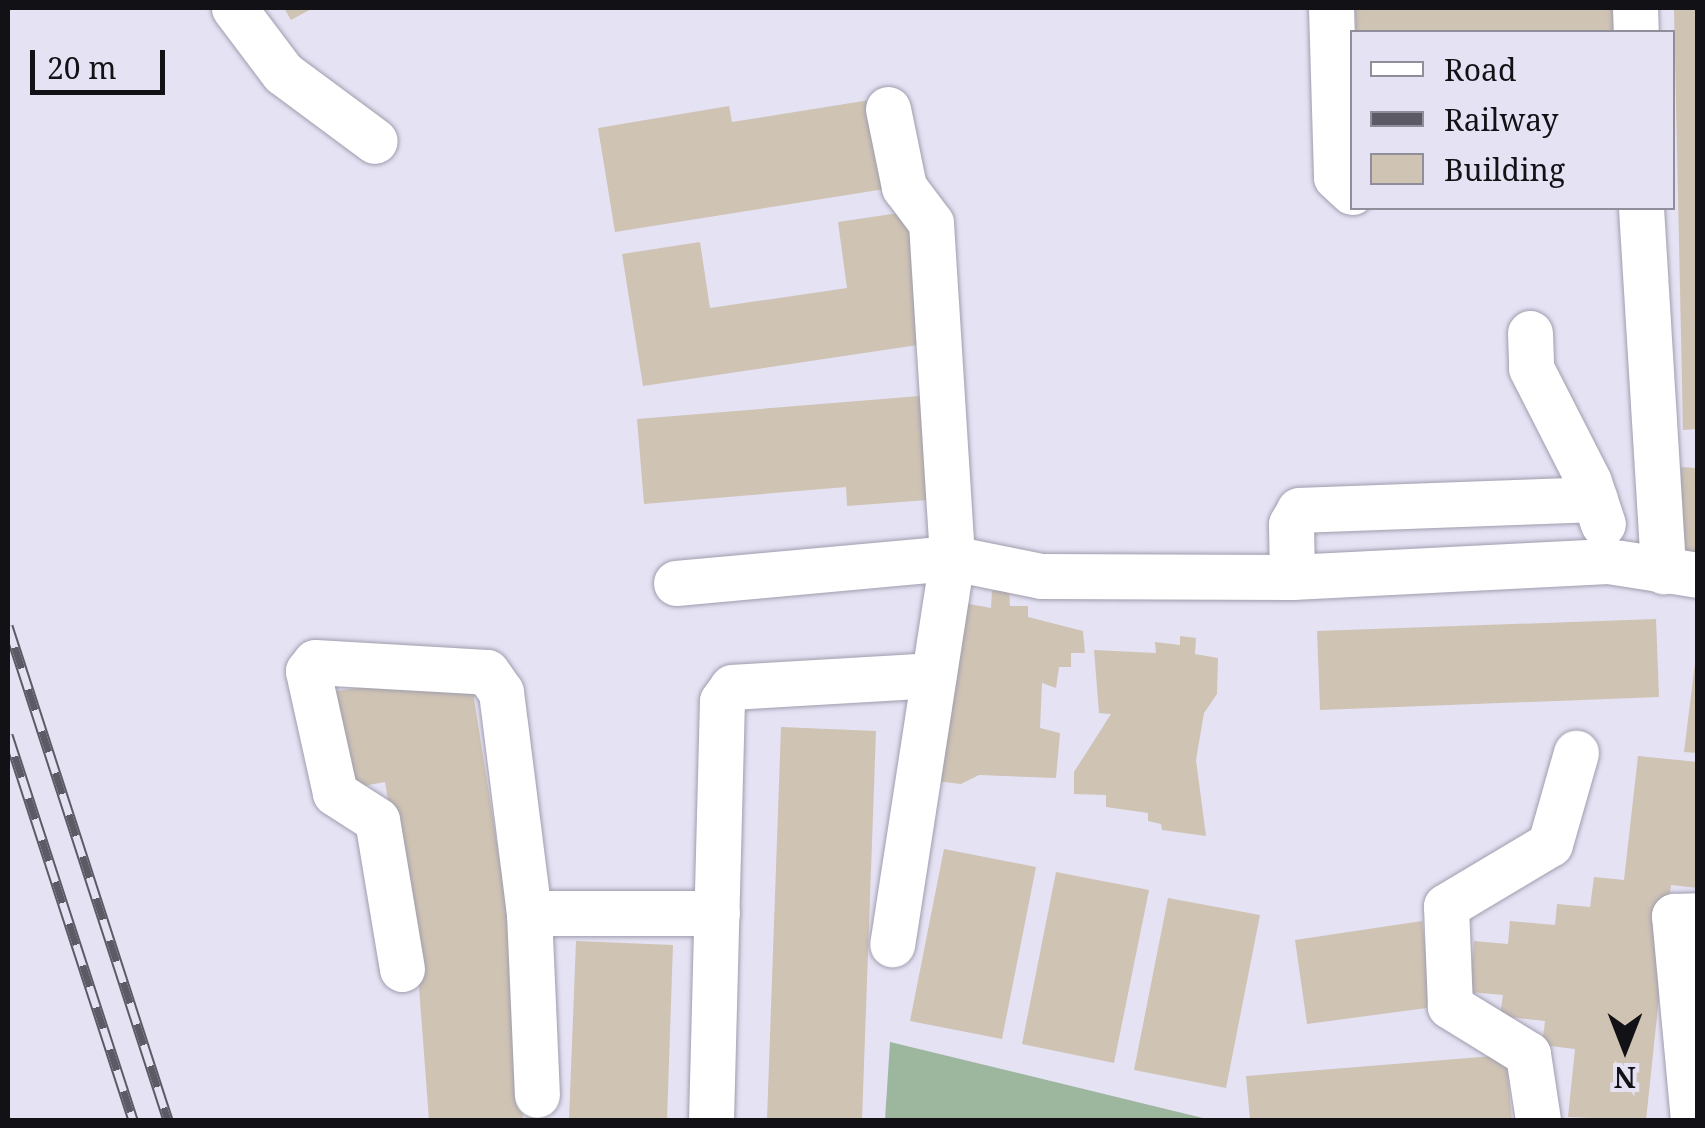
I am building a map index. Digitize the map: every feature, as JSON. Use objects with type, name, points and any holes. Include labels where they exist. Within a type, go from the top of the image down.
[{"type":"street","points":[[234,8],[283,73],[375,141]]},
{"type":"street","points":[[1331,8],[1336,176],[1350,190]]},
{"type":"street","points":[[888,109],[904,187],[930,223],[952,558],[892,944]]},
{"type":"street","points":[[676,583],[952,558],[1041,576],[1292,577],[1608,561],[1680,573],[1642,210]]},
{"type":"street","points":[[1530,333],[1531,368],[1596,499],[1608,561]]},
{"type":"street","points":[[1292,577],[1291,524],[1299,510],[1596,499]]},
{"type":"street","points":[[402,969],[378,820],[334,793],[308,671],[315,662],[487,672],[501,692],[530,913],[537,1095]]},
{"type":"street","points":[[711,1120],[722,702],[732,687],[934,675]]},
{"type":"street","points":[[1538,1120],[1528,1054],[1450,1006],[1446,906],[1550,844],[1576,753]]},
{"type":"street","points":[[530,913],[716,913]]},
{"type":"street","points":[[1693,1120],[1674,916],[1698,916]]},
{"type":"green space","points":[[890,1042],[1211,1120],[885,1120]]},
{"type":"building","points":[[284,8],[313,8],[291,20]]},
{"type":"building","points":[[1355,8],[1624,8],[1625,30],[1356,30]]},
{"type":"building","points":[[1674,8],[1698,8],[1698,429],[1683,430],[1675,30]]},
{"type":"building","points":[[876,99],[891,188],[615,232],[598,128],[729,106],[732,122]]},
{"type":"building","points":[[912,211],[931,343],[643,386],[622,254],[700,242],[710,308],[847,288],[838,222]]},
{"type":"building","points":[[920,396],[928,500],[847,506],[846,487],[644,504],[637,419]]},
{"type":"building","points":[[1681,467],[1698,468],[1698,562],[1681,561]]},
{"type":"building","points":[[1009,590],[1010,606],[1028,606],[1028,617],[1083,631],[1085,653],[1071,653],[1071,667],[1059,667],[1056,688],[1042,683],[1040,728],[1060,733],[1056,778],[979,775],[961,784],[920,779],[950,716],[964,603],[991,608],[992,591]]},
{"type":"building","points":[[1656,619],[1659,697],[1320,710],[1317,631]]},
{"type":"building","points":[[1180,636],[1196,638],[1195,654],[1218,658],[1217,694],[1204,713],[1196,760],[1206,836],[1162,830],[1161,824],[1148,821],[1148,813],[1106,807],[1106,795],[1074,794],[1074,772],[1111,714],[1099,713],[1094,650],[1156,653],[1155,642],[1180,645]]},
{"type":"building","points":[[1698,663],[1698,753],[1684,752]]},
{"type":"building","points":[[470,673],[517,971],[523,1120],[429,1120],[419,987],[385,782],[341,790],[320,693]]},
{"type":"building","points":[[781,727],[876,731],[862,1120],[767,1120]]},
{"type":"building","points":[[1638,756],[1698,762],[1698,888],[1671,885],[1646,1120],[1568,1117],[1575,1049],[1542,1045],[1545,1021],[1500,1016],[1503,995],[1469,992],[1474,941],[1508,944],[1510,921],[1555,925],[1557,904],[1590,907],[1594,877],[1624,880]]},
{"type":"building","points":[[944,849],[1036,867],[1002,1039],[910,1021]]},
{"type":"building","points":[[1056,872],[1149,890],[1114,1063],[1022,1044]]},
{"type":"building","points":[[1168,898],[1260,915],[1226,1088],[1134,1070]]},
{"type":"building","points":[[1422,921],[1434,1007],[1307,1024],[1295,940]]},
{"type":"building","points":[[576,941],[673,945],[667,1120],[569,1120]]},
{"type":"building","points":[[1506,1055],[1512,1120],[1250,1120],[1246,1076]]},
{"type":"railway","points":[[8,626],[168,1120]]},
{"type":"railway","points":[[8,735],[133,1120]]}]
